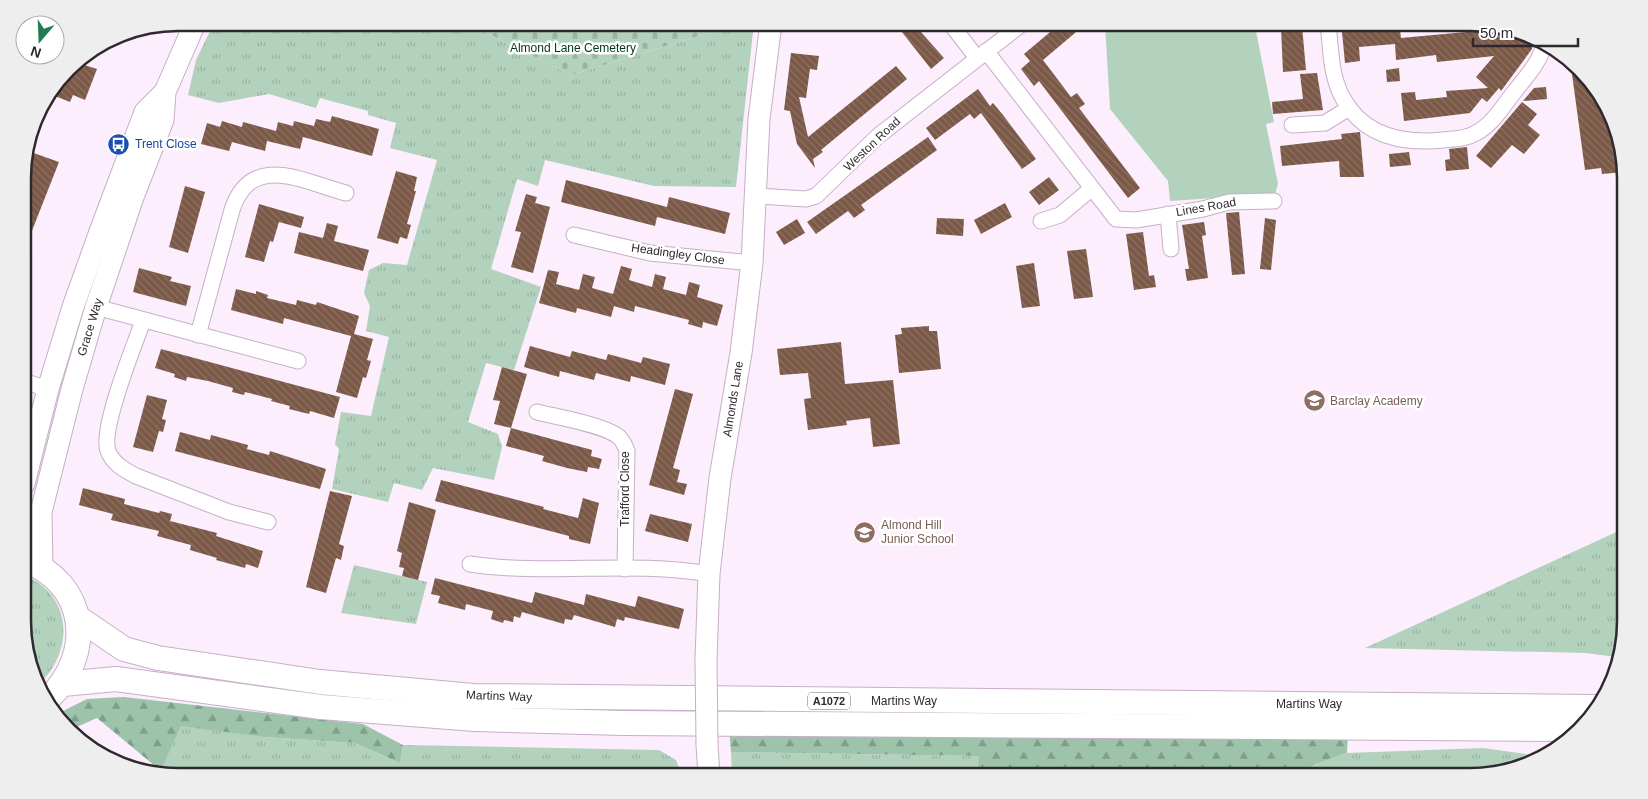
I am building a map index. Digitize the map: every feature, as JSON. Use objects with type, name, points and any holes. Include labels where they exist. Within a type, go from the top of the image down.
[{"type":"main road","name":"A1072","points":[[33,564],[58,581],[70,598],[77,617],[79,641],[74,663],[55,691]]},
{"type":"main road","name":"Martins Way","points":[[77,617],[124,649],[158,658],[320,682],[473,696],[1588,707]]},
{"type":"main road","name":"A1072","points":[[55,691],[116,679],[321,707],[474,719],[634,723],[1569,729]]},
{"type":"street","points":[[959,31],[982,55],[1091,189],[1060,215],[1042,221]]},
{"type":"street","name":"Weston Road","points":[[757,196],[806,199],[816,196],[878,136],[1011,31]]},
{"type":"street","points":[[1329,31],[1335,79],[1349,108],[1357,118],[1379,133],[1402,141],[1425,142],[1466,137],[1477,133],[1493,120],[1528,74],[1543,51]]},
{"type":"street","name":"Grace Way","points":[[33,564],[41,512],[52,466],[96,307],[133,197],[163,120],[165,92],[191,32]]},
{"type":"street","name":"Almonds Lane","points":[[708,768],[706,660],[709,574],[720,478],[741,353],[752,264],[757,196],[759,119],[770,32]]},
{"type":"street","name":"Grace Way","points":[[31,455],[48,388],[76,299],[145,112],[165,92]]},
{"type":"street","points":[[1292,125],[1325,123],[1349,108]]},
{"type":"street","points":[[198,335],[239,190],[257,177],[274,174],[346,193]]},
{"type":"street","name":"Lines Road","points":[[1091,189],[1111,216],[1126,221],[1203,209],[1229,202],[1274,201]]},
{"type":"street","name":"Lines Road","points":[[1168,214],[1171,249]]},
{"type":"street","name":"Headingley Close","points":[[574,236],[650,253],[752,264]]},
{"type":"street","points":[[96,307],[298,361]]},
{"type":"street","points":[[143,321],[107,429],[107,449],[111,457],[124,470],[136,476],[229,512],[268,522]]},
{"type":"street","points":[[32,383],[48,388]]},
{"type":"street","name":"Trafford Close","points":[[537,412],[600,429],[614,434],[624,443],[627,451],[625,569]]},
{"type":"street","points":[[470,564],[528,570],[669,568],[709,574]]},
{"type":"green space","points":[[1105,31],[1256,31],[1274,122],[1266,124],[1278,184],[1275,194],[1170,201],[1168,181],[1110,109]]},
{"type":"green space","points":[[210,32],[485,32],[571,75],[714,32],[753,32],[736,187],[654,186],[545,160],[538,186],[517,179],[491,269],[541,287],[514,370],[486,363],[468,422],[498,434],[502,447],[494,480],[433,468],[422,490],[394,483],[388,502],[332,489],[339,449],[335,444],[341,412],[371,416],[389,337],[366,331],[370,306],[364,293],[369,270],[383,263],[407,265],[437,160],[390,148],[396,123],[368,115],[368,111],[320,98],[316,108],[269,94],[219,103],[188,95],[196,60]]},
{"type":"green space","name":"Almond Lane Cemetery","points":[[485,32],[714,32],[571,75]]},
{"type":"green space","points":[[1617,532],[1617,620],[1612,656],[1586,653],[1365,648]]},
{"type":"green space","points":[[354,565],[427,582],[416,624],[341,613]]},
{"type":"green space","points":[[31,579],[40,584],[51,595],[59,608],[63,623],[63,638],[59,654],[52,668],[43,679],[36,659],[33,640]]},
{"type":"green space","points":[[124,697],[363,724],[403,745],[400,763],[355,743],[264,737],[181,726],[163,766],[154,765],[97,718],[77,727],[74,725],[63,711],[87,699]]},
{"type":"green space","points":[[181,725],[264,737],[355,743],[400,763],[403,745],[659,750],[676,760],[679,768],[179,768],[163,766]]},
{"type":"green space","points":[[729,729],[1348,733],[1347,753],[1307,767],[977,767],[979,756],[731,752]]},
{"type":"green space","points":[[1483,748],[1531,755],[1498,765],[1479,767],[1307,767],[1347,753]]},
{"type":"green space","points":[[731,752],[979,756],[977,767],[732,768]]},
{"type":"building","points":[[901,31],[920,31],[944,58],[931,69]]},
{"type":"building","points":[[1051,31],[1077,31],[1043,60],[1071,97],[1077,93],[1085,104],[1079,108],[1140,188],[1128,198],[1039,81],[1034,86],[1021,69],[1030,61],[1024,54]]},
{"type":"building","points":[[1281,31],[1302,31],[1306,70],[1283,72]]},
{"type":"building","points":[[1342,31],[1400,31],[1401,38],[1473,31],[1508,36],[1532,45],[1532,49],[1501,91],[1499,88],[1487,102],[1482,98],[1470,113],[1404,121],[1401,93],[1415,92],[1416,100],[1447,97],[1446,91],[1488,88],[1476,77],[1494,56],[1437,62],[1436,55],[1396,60],[1395,44],[1359,47],[1360,61],[1345,63]]},
{"type":"building","points":[[791,53],[819,56],[817,70],[810,69],[806,98],[799,97],[808,137],[896,66],[907,79],[821,150],[823,152],[813,159],[815,168],[797,144],[790,111],[784,110]]},
{"type":"building","points":[[85,65],[97,69],[85,100],[73,95],[70,102],[56,97],[74,74]]},
{"type":"building","points":[[1399,68],[1400,81],[1387,82],[1386,70]]},
{"type":"building","points":[[1317,73],[1323,110],[1273,114],[1272,102],[1303,99],[1300,74]]},
{"type":"building","points":[[1572,74],[1580,81],[1602,113],[1614,150],[1616,173],[1602,174],[1601,168],[1585,170]]},
{"type":"building","points":[[1546,87],[1547,99],[1523,101],[1534,88]]},
{"type":"building","points":[[978,89],[990,106],[993,103],[1003,115],[1036,159],[1022,169],[981,113],[974,119],[970,114],[935,140],[926,128]]},
{"type":"building","points":[[1522,102],[1537,114],[1528,125],[1540,135],[1524,154],[1512,145],[1491,168],[1476,156]]},
{"type":"building","points":[[332,116],[379,129],[372,156],[303,137],[300,149],[267,141],[265,151],[232,142],[229,151],[201,144],[207,123],[220,127],[222,121],[242,127],[243,122],[276,131],[278,122],[293,126],[294,121],[314,126],[316,119],[330,122]]},
{"type":"building","points":[[1360,132],[1364,177],[1340,177],[1339,161],[1282,166],[1280,146],[1342,139],[1341,134]]},
{"type":"building","points":[[928,137],[937,150],[861,205],[865,210],[854,218],[848,211],[816,234],[807,222]]},
{"type":"building","points":[[1467,147],[1469,169],[1446,171],[1445,160],[1450,159],[1449,149]]},
{"type":"building","points":[[1409,152],[1411,165],[1390,167],[1389,154]]},
{"type":"building","points":[[34,153],[59,162],[32,231],[32,180]]},
{"type":"building","points":[[396,171],[417,177],[414,191],[416,191],[407,224],[411,225],[407,239],[400,237],[398,244],[377,238]]},
{"type":"building","points":[[1049,177],[1059,190],[1039,205],[1029,192]]},
{"type":"building","points":[[566,180],[667,207],[669,197],[730,213],[725,234],[657,217],[655,226],[561,202]]},
{"type":"building","points":[[185,186],[205,192],[188,253],[169,247]]},
{"type":"building","points":[[526,194],[537,197],[535,203],[550,207],[533,273],[511,267],[521,232],[515,231]]},
{"type":"building","points":[[1005,203],[1012,217],[981,234],[974,220]]},
{"type":"building","points":[[259,204],[304,217],[301,228],[279,222],[273,242],[270,241],[264,262],[245,257]]},
{"type":"building","points":[[1239,212],[1245,274],[1232,275],[1226,213]]},
{"type":"building","points":[[937,218],[964,219],[963,236],[936,234]]},
{"type":"building","points":[[1265,218],[1276,220],[1271,270],[1260,269]]},
{"type":"building","points":[[797,219],[805,233],[784,245],[776,232]]},
{"type":"building","points":[[1204,222],[1206,235],[1202,236],[1208,278],[1187,281],[1185,269],[1189,269],[1182,225]]},
{"type":"building","points":[[327,223],[338,226],[334,241],[369,250],[363,271],[294,253],[299,232],[323,238]]},
{"type":"building","points":[[1143,232],[1149,276],[1154,275],[1156,287],[1134,290],[1126,234]]},
{"type":"building","points":[[1086,249],[1093,297],[1074,299],[1067,251]]},
{"type":"building","points":[[1034,263],[1040,306],[1022,308],[1016,266]]},
{"type":"building","points":[[621,266],[632,269],[629,280],[652,287],[655,274],[666,277],[663,289],[686,295],[689,282],[700,285],[697,297],[723,305],[717,326],[703,322],[702,328],[688,324],[689,320],[635,306],[634,312],[614,306],[611,317],[577,308],[576,313],[539,303],[548,270],[559,272],[556,284],[579,290],[583,274],[595,277],[592,288],[613,294]]},
{"type":"building","points":[[139,268],[172,277],[170,281],[191,286],[186,306],[133,292]]},
{"type":"building","points":[[236,289],[256,294],[256,291],[268,295],[267,298],[296,305],[297,300],[316,305],[317,302],[359,316],[354,334],[373,339],[367,360],[371,361],[366,378],[363,377],[357,398],[336,392],[351,336],[284,318],[283,324],[231,310]]},
{"type":"building","points":[[929,326],[929,331],[937,331],[941,369],[899,373],[895,335],[902,334],[901,328]]},
{"type":"building","points":[[841,342],[845,384],[893,380],[900,444],[873,447],[870,418],[846,421],[847,425],[808,430],[804,399],[811,398],[808,373],[780,375],[777,349]]},
{"type":"building","points":[[530,346],[570,357],[572,351],[606,360],[608,354],[641,363],[643,357],[670,364],[665,385],[631,376],[630,382],[596,373],[594,380],[560,371],[559,377],[524,367]]},
{"type":"building","points":[[161,349],[340,397],[334,418],[310,411],[309,414],[289,409],[290,406],[271,401],[272,399],[245,392],[244,395],[232,392],[233,388],[208,381],[187,377],[186,381],[174,377],[175,374],[155,368]]},
{"type":"building","points":[[502,367],[527,374],[511,428],[494,424],[500,401],[493,400]]},
{"type":"building","points":[[675,389],[693,394],[673,468],[680,470],[677,482],[687,484],[684,495],[649,485]]},
{"type":"building","points":[[147,395],[167,400],[162,419],[166,420],[163,432],[159,431],[153,452],[133,447]]},
{"type":"building","points":[[511,428],[592,450],[591,456],[602,459],[599,469],[588,467],[587,472],[567,468],[542,461],[544,456],[506,446]]},
{"type":"building","points":[[180,432],[210,440],[211,435],[248,445],[247,449],[269,455],[270,451],[326,469],[320,489],[175,451]]},
{"type":"building","points":[[441,480],[544,507],[543,509],[578,518],[583,498],[599,503],[590,544],[569,539],[569,536],[435,501]]},
{"type":"building","points":[[83,488],[125,499],[124,504],[159,513],[160,511],[172,514],[170,521],[217,533],[216,536],[263,551],[258,568],[246,564],[245,568],[216,560],[217,558],[190,550],[191,545],[157,536],[159,531],[111,520],[113,514],[79,505]]},
{"type":"building","points":[[330,491],[352,496],[339,544],[344,546],[341,560],[336,558],[326,593],[306,587]]},
{"type":"building","points":[[409,502],[436,510],[418,580],[402,576],[404,568],[399,567],[402,553],[397,551]]},
{"type":"building","points":[[650,514],[692,524],[688,542],[645,531]]},
{"type":"building","points":[[435,578],[532,603],[535,592],[584,605],[586,594],[635,607],[638,596],[684,609],[679,629],[625,617],[624,621],[617,619],[615,627],[574,615],[572,620],[565,619],[564,624],[522,612],[520,618],[514,616],[513,622],[504,620],[503,623],[491,619],[493,611],[466,604],[465,610],[438,603],[440,596],[431,594]]},
{"type":"place","name":"Trent Close","points":[[119,144]]},
{"type":"place","name":"Barclay Academy","points":[[1314,401]]},
{"type":"place","name":"Almond Hill Junior School","points":[[865,532]]}]
